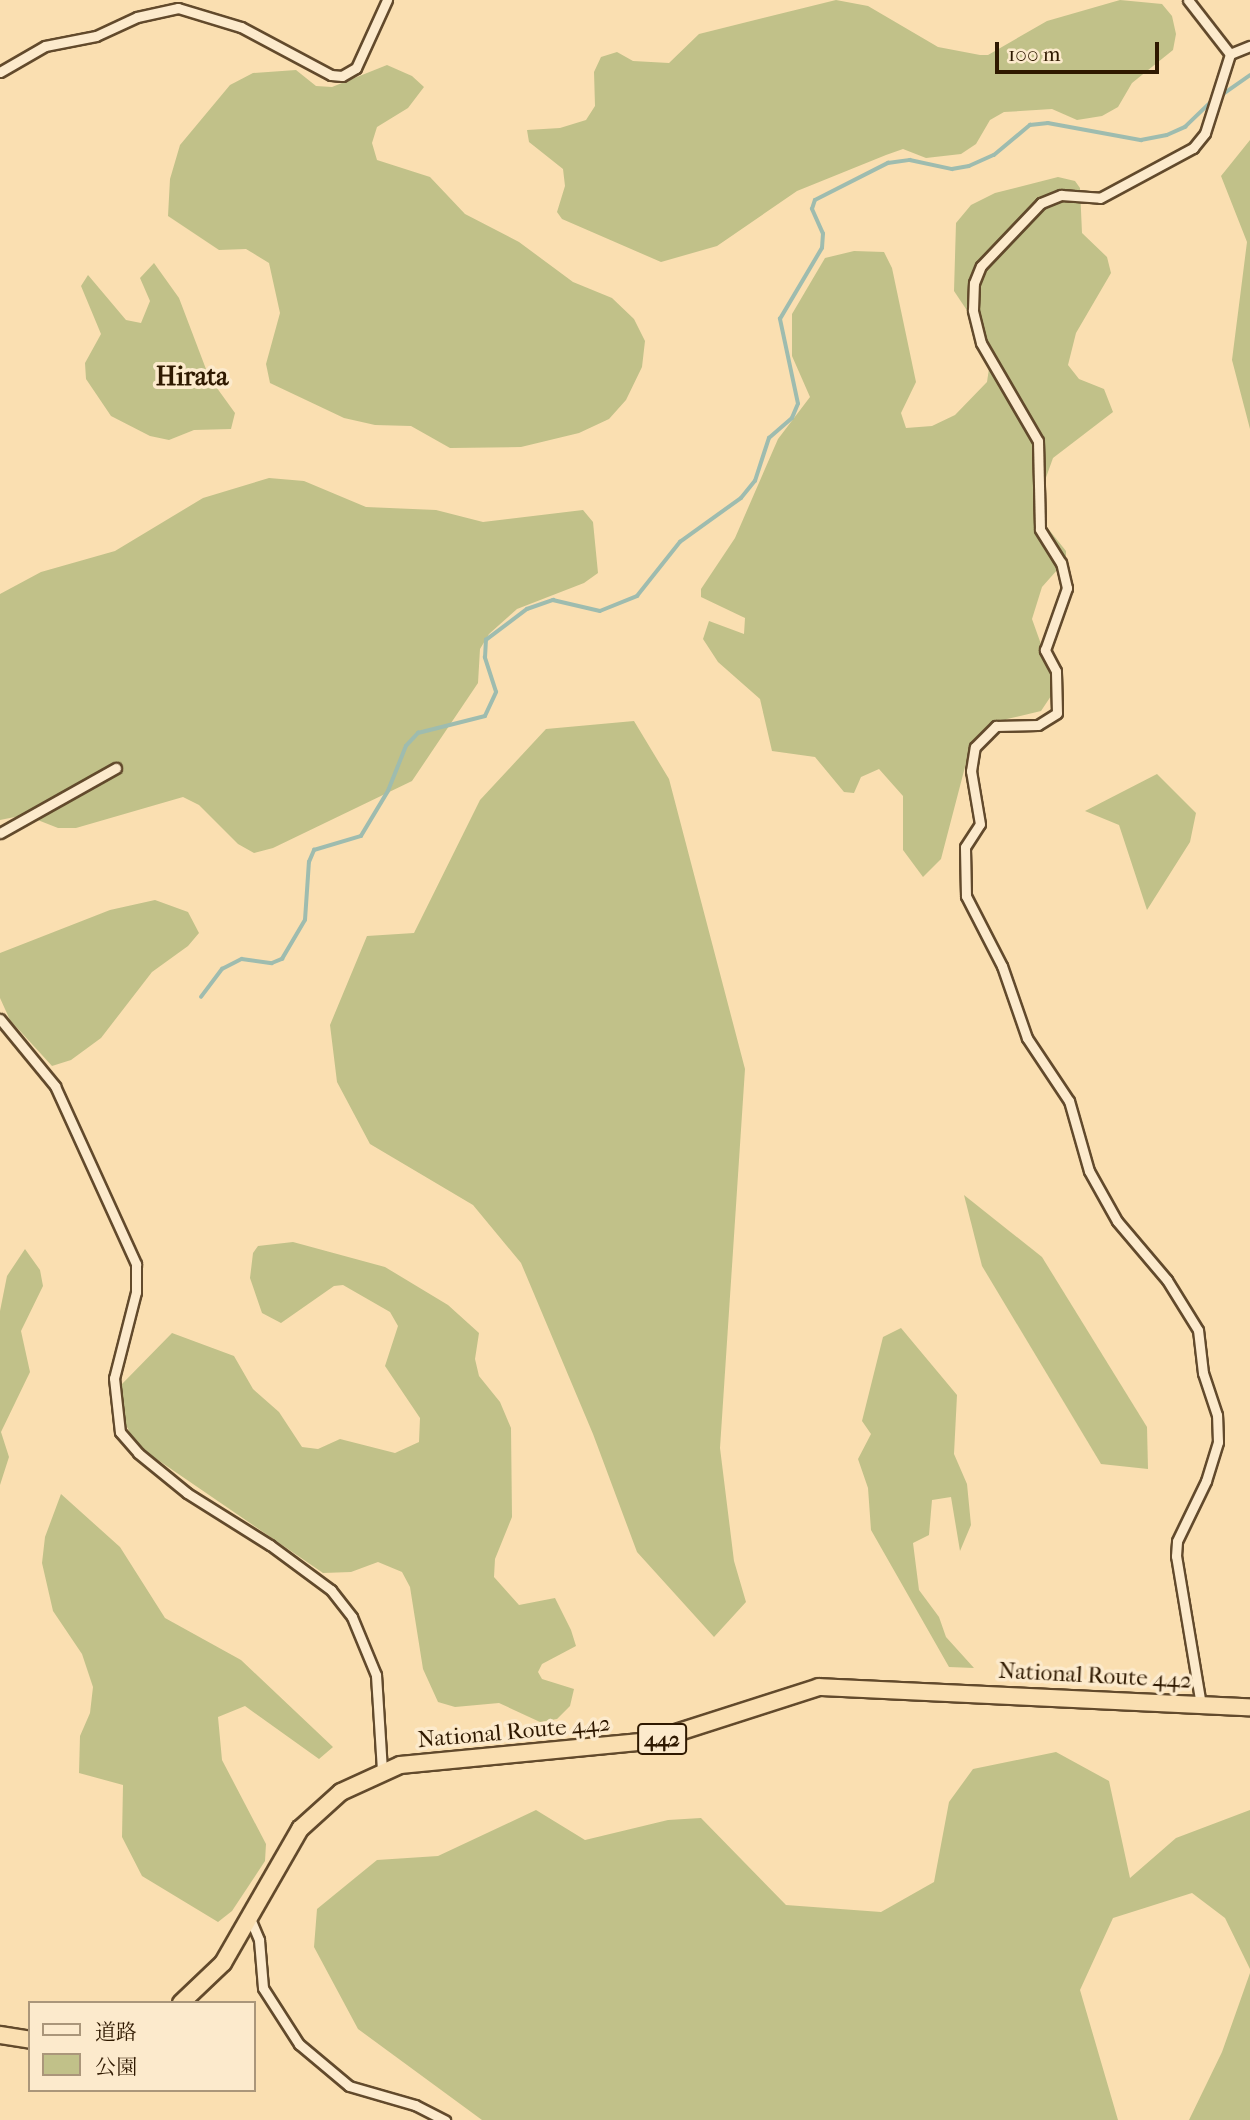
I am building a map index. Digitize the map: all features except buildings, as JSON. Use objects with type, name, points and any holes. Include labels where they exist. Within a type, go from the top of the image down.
[{"type":"highway","name":"National Route 442","points":[[183,2001],[223,1963],[300,1829],[341,1792],[382,1771],[451,1757],[651,1741],[819,1688],[1250,1707]]},
{"type":"highway","points":[[0,2035],[28,2039]]},
{"type":"street","points":[[0,72],[44,46],[96,36],[138,17],[179,4],[241,27],[331,75],[342,76],[356,68],[387,0]]},
{"type":"street","points":[[1188,0],[1230,54]]},
{"type":"street","points":[[1230,54],[1250,46]]},
{"type":"street","points":[[1201,1705],[1176,1556],[1177,1541],[1206,1481],[1218,1442],[1217,1415],[1203,1373],[1198,1330],[1167,1280],[1117,1221],[1089,1171],[1069,1101],[1027,1038],[1002,966],[966,896],[962,864],[965,847],[980,824],[971,771],[975,747],[996,726],[1038,725],[1057,713],[1056,671],[1045,650],[1067,588],[1062,563],[1040,529],[1038,441],[981,343],[973,310],[974,283],[981,266],[1041,203],[1060,195],[1101,198],[1194,148],[1205,133],[1230,54]]},
{"type":"street","points":[[0,833],[116,768]]},
{"type":"street","points":[[0,1019],[55,1086],[136,1264],[136,1292],[114,1378],[120,1432],[138,1453],[187,1493],[270,1545],[331,1590],[352,1617],[376,1675],[382,1771]]},
{"type":"street","points":[[249,1916],[259,1940],[263,1988],[299,2044],[349,2086],[415,2105],[445,2120]]},
{"type":"green space","points":[[836,0],[868,6],[938,47],[980,55],[988,55],[1047,21],[1120,0],[1162,4],[1172,16],[1176,34],[1173,50],[1132,83],[1118,107],[1102,116],[1077,120],[1052,109],[1004,112],[990,120],[976,144],[961,154],[926,158],[903,149],[886,155],[797,191],[717,246],[661,262],[562,219],[557,212],[565,186],[563,169],[529,142],[527,130],[560,128],[586,120],[595,106],[594,72],[601,57],[617,52],[633,61],[669,63],[699,34]]},
{"type":"green space","points":[[387,65],[412,76],[424,87],[408,108],[377,127],[372,143],[377,160],[430,177],[465,214],[519,242],[573,282],[612,298],[634,319],[645,341],[642,367],[626,400],[609,419],[579,433],[521,447],[450,448],[411,426],[375,425],[344,418],[270,383],[266,364],[280,313],[269,263],[246,249],[219,250],[168,216],[170,179],[180,145],[230,85],[253,73],[296,70],[316,86],[332,87]]},
{"type":"green space","points":[[1250,140],[1250,429],[1232,360],[1247,242],[1221,176]]},
{"type":"green space","points":[[1058,177],[1075,181],[1080,188],[1082,233],[1107,257],[1111,273],[1076,333],[1068,365],[1079,379],[1104,389],[1113,412],[1053,458],[1034,511],[1066,551],[1066,560],[1042,587],[1032,619],[1052,675],[1051,696],[1041,711],[1007,719],[971,744],[941,859],[923,877],[903,850],[903,796],[879,769],[861,777],[854,793],[844,792],[815,757],[772,751],[760,699],[718,662],[703,639],[709,621],[744,634],[745,618],[701,597],[701,589],[735,538],[778,439],[810,397],[792,356],[792,314],[825,258],[854,251],[884,252],[892,268],[916,382],[901,413],[906,428],[932,426],[955,415],[987,382],[992,348],[954,291],[956,223],[971,205],[995,193]]},
{"type":"green space","points":[[154,263],[179,298],[209,377],[235,413],[231,429],[194,430],[169,440],[150,436],[111,416],[86,379],[85,363],[101,334],[81,286],[88,275],[126,320],[141,323],[150,301],[140,278]]},
{"type":"green space","points":[[269,478],[304,481],[366,507],[436,510],[483,522],[583,510],[593,522],[598,573],[584,583],[517,609],[489,634],[480,649],[478,683],[412,781],[273,848],[254,853],[238,844],[199,805],[183,797],[76,828],[58,828],[25,815],[0,820],[0,594],[41,572],[115,551],[203,498]]},
{"type":"green space","points":[[634,721],[669,779],[745,1069],[720,1448],[734,1561],[746,1602],[714,1637],[637,1552],[593,1434],[521,1263],[473,1205],[370,1144],[337,1082],[330,1025],[367,936],[414,933],[480,800],[546,729]]},
{"type":"green space","points":[[1157,774],[1196,813],[1190,842],[1147,910],[1119,825],[1085,811]]},
{"type":"green space","points":[[155,900],[188,912],[199,933],[188,946],[152,972],[101,1038],[71,1060],[52,1066],[10,1020],[0,998],[0,953],[110,910]]},
{"type":"green space","points":[[964,1195],[1042,1257],[1147,1427],[1148,1469],[1101,1464],[982,1266]]},
{"type":"green space","points":[[293,1242],[385,1267],[448,1305],[479,1333],[475,1359],[479,1376],[500,1402],[511,1428],[512,1517],[495,1559],[494,1577],[519,1605],[555,1598],[571,1630],[576,1646],[542,1664],[538,1672],[542,1679],[574,1689],[570,1706],[557,1719],[540,1722],[499,1703],[455,1707],[438,1702],[423,1669],[410,1587],[402,1572],[378,1562],[351,1572],[323,1573],[136,1445],[121,1415],[122,1384],[172,1333],[234,1356],[253,1389],[279,1412],[302,1447],[318,1449],[340,1439],[395,1453],[419,1442],[420,1418],[385,1366],[398,1326],[390,1312],[343,1285],[334,1286],[281,1323],[262,1313],[250,1278],[253,1253],[258,1246]]},
{"type":"green space","points":[[25,1249],[40,1270],[43,1286],[21,1331],[30,1372],[1,1432],[9,1457],[0,1485],[0,1311],[7,1276]]},
{"type":"green space","points":[[901,1328],[957,1395],[954,1454],[967,1484],[971,1525],[960,1551],[951,1497],[932,1500],[929,1535],[913,1543],[919,1590],[939,1617],[946,1637],[974,1668],[949,1667],[871,1530],[868,1488],[858,1459],[871,1434],[862,1421],[883,1337]]},
{"type":"green space","points":[[61,1494],[120,1547],[165,1618],[241,1660],[333,1747],[319,1759],[245,1706],[218,1717],[222,1760],[266,1844],[265,1861],[232,1911],[218,1922],[142,1876],[122,1837],[123,1785],[79,1773],[80,1736],[90,1713],[93,1687],[82,1654],[53,1611],[42,1563],[45,1537]]},
{"type":"green space","points":[[1056,1752],[1109,1781],[1130,1878],[1176,1838],[1250,1810],[1250,1969],[1225,1918],[1192,1893],[1113,1918],[1080,1990],[1118,2120],[482,2120],[358,2029],[314,1947],[317,1909],[377,1860],[438,1856],[536,1810],[585,1840],[668,1820],[701,1818],[786,1905],[881,1912],[934,1882],[949,1802],[973,1769]]},
{"type":"green space","points":[[1250,1973],[1250,2120],[1189,2120],[1222,2052]]},
{"type":"waterway","points":[[1219,97],[1250,75]]},
{"type":"waterway","points":[[201,997],[222,969],[242,959],[272,963],[282,959],[305,920],[309,862],[314,850],[361,836],[388,791],[406,746],[418,733],[485,716],[496,692],[485,658],[486,640],[527,609],[553,600],[600,611],[637,596],[680,542],[741,498],[755,481],[769,438],[792,418],[798,404],[780,319],[822,248],[823,234],[812,209],[815,200],[888,163],[910,160],[952,169],[969,166],[994,155],[1030,125],[1048,123],[1141,140],[1167,135],[1185,127],[1212,101]]},
{"type":"district","name":"Hirata","points":[[192,377]]}]
